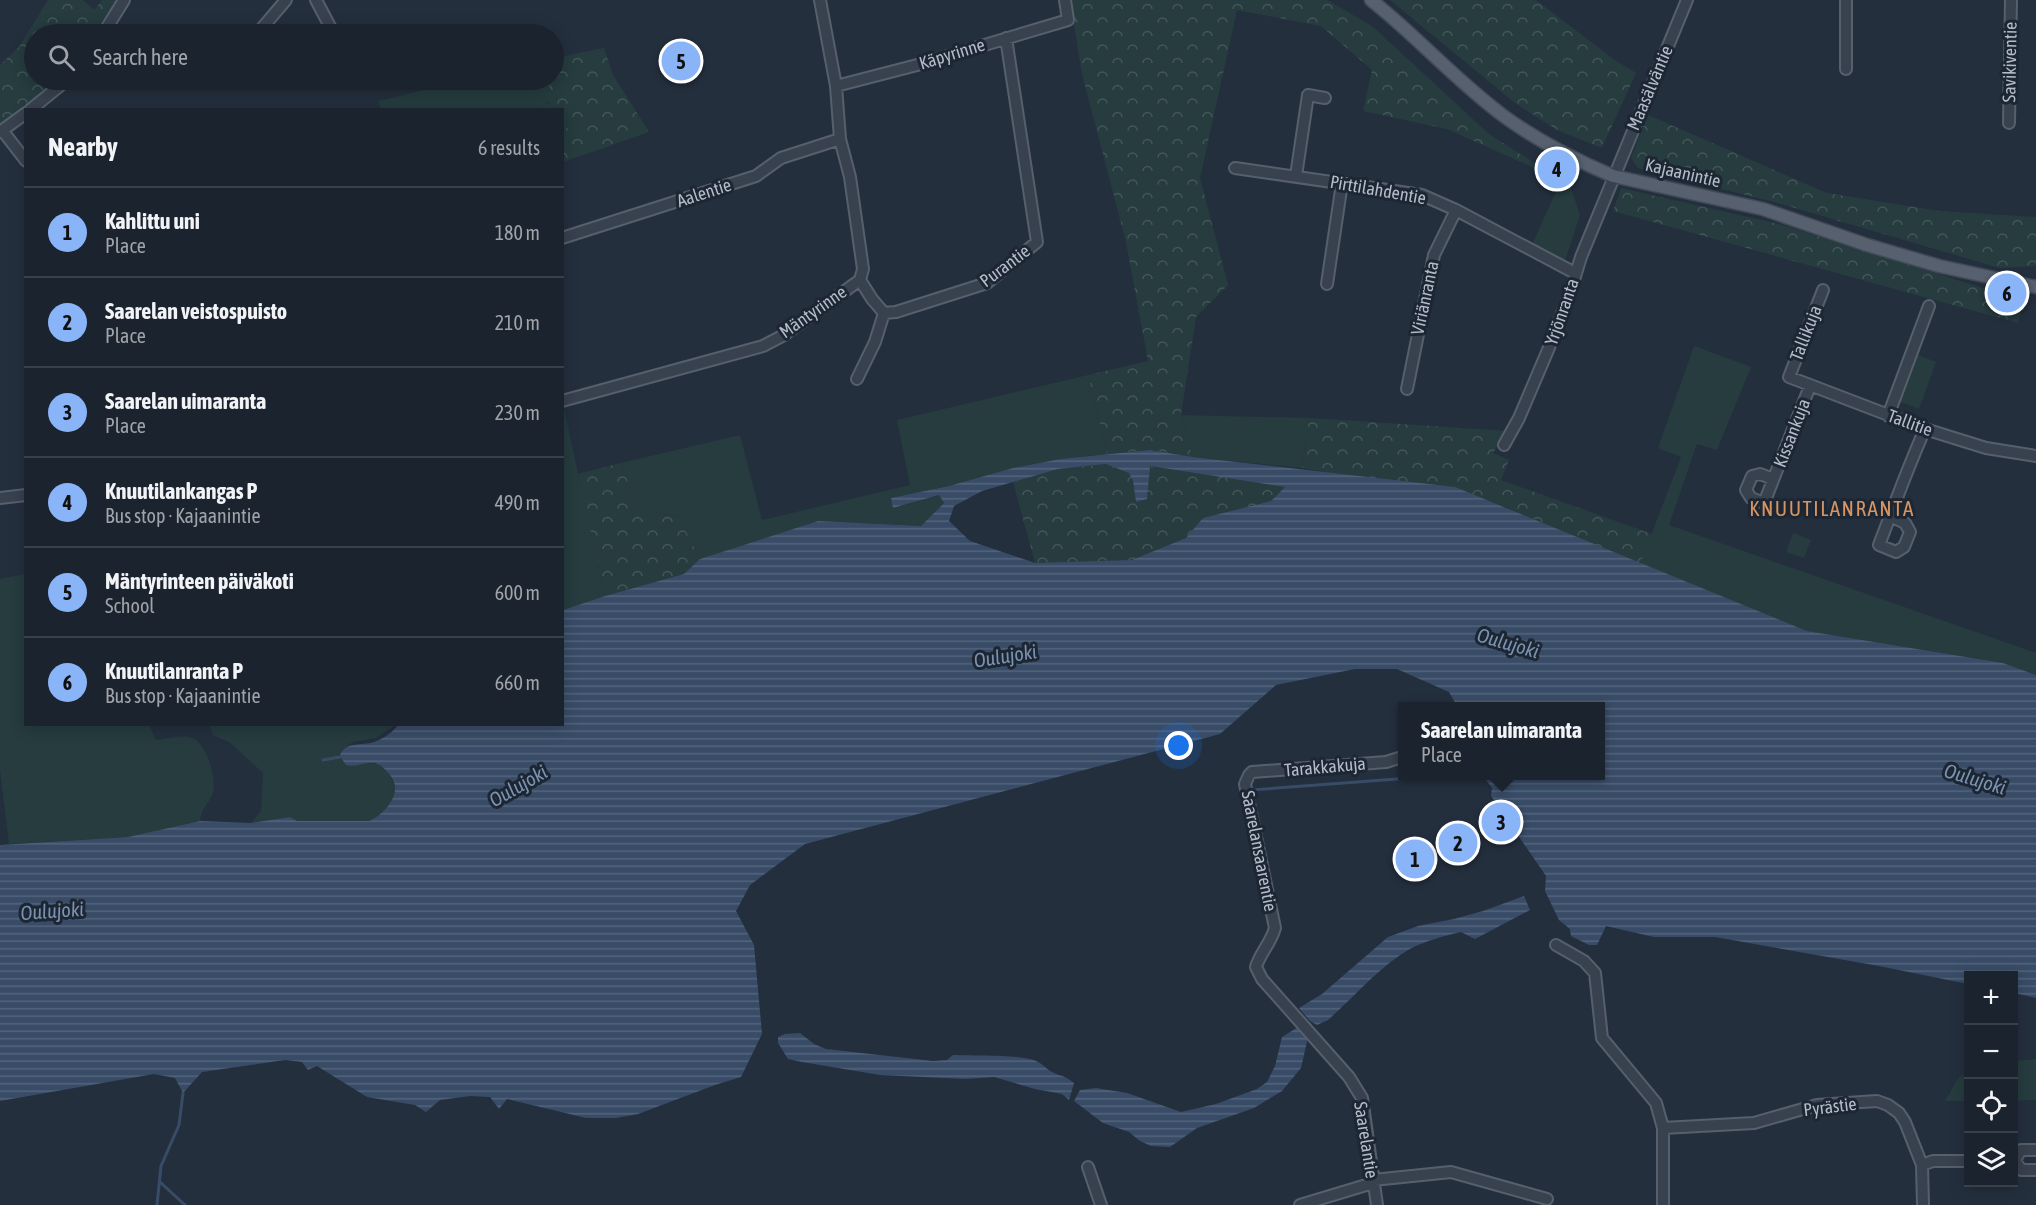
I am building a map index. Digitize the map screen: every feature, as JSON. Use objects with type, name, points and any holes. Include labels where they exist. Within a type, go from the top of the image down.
[{"type":"main road","name":"Kajaanintie","points":[[1371,0],[1505,117],[1566,155],[1613,176],[1763,209],[1939,266],[2036,287]]},
{"type":"street","points":[[109,24],[123,0]]},
{"type":"street","points":[[266,24],[286,0]]},
{"type":"street","points":[[316,0],[329,24]]},
{"type":"street","name":"Mäntyrinne","points":[[564,400],[763,346],[784,335],[860,280],[863,269],[850,177],[840,139],[836,86],[820,0]]},
{"type":"street","name":"Käpyrinne","points":[[836,86],[921,64],[1068,20],[1065,0]]},
{"type":"street","name":"Maasälväntie","points":[[1613,176],[1687,0]]},
{"type":"street","points":[[1846,0],[1846,69]]},
{"type":"street","name":"Savikiventie","points":[[2009,123],[2011,0]]},
{"type":"street","name":"Purantie","points":[[884,313],[896,312],[987,283],[1037,242],[1006,38]]},
{"type":"street","points":[[33,108],[55,90]]},
{"type":"street","points":[[1296,176],[1308,95],[1324,98]]},
{"type":"street","points":[[24,114],[1,131],[24,159]]},
{"type":"street","name":"Aalentie","points":[[564,237],[756,176],[781,158],[840,139]]},
{"type":"street","name":"Pirttilahdentie","points":[[1235,168],[1422,195],[1456,210],[1575,273]]},
{"type":"street","name":"Yrjönranta","points":[[1504,445],[1519,418],[1548,350],[1613,176]]},
{"type":"street","points":[[1327,284],[1342,183]]},
{"type":"street","name":"Viriänranta","points":[[1407,389],[1434,255],[1456,210]]},
{"type":"street","points":[[857,379],[875,342],[884,313],[872,300],[860,280]]},
{"type":"street","name":"Tallikuja","points":[[1789,377],[1823,290]]},
{"type":"street","points":[[1888,416],[1929,306]]},
{"type":"street","name":"Tallitie","points":[[1789,377],[1888,416],[1986,448],[2035,452]]},
{"type":"street","name":"Kissankuja","points":[[1773,480],[1810,386]]},
{"type":"street","points":[[1890,516],[1925,429]]},
{"type":"street","points":[[0,498],[24,495]]},
{"type":"street","name":"Tarakkakuja","points":[[1249,775],[1252,772],[1386,762],[1398,758]]},
{"type":"street","name":"Saarelansaarentie","points":[[1249,775],[1245,784],[1250,814],[1275,928],[1273,937],[1259,955],[1256,968],[1262,979],[1349,1077]]},
{"type":"street","points":[[1556,945],[1584,961],[1595,973],[1602,1038],[1656,1103],[1663,1128],[1663,1205]]},
{"type":"street","name":"Saarelantie","points":[[1349,1077],[1362,1098],[1377,1205]]},
{"type":"street","name":"Pyrästie","points":[[1663,1128],[1754,1123],[1816,1105],[1877,1101],[1899,1113],[1905,1122],[1922,1165],[1923,1205]]},
{"type":"street","points":[[2018,1154],[2021,1150],[2036,1150]]},
{"type":"street","points":[[1922,1165],[1933,1161],[1964,1161]]},
{"type":"street","points":[[1088,1167],[1101,1205]]},
{"type":"street","points":[[2018,1167],[2020,1170],[2036,1170]]},
{"type":"street","points":[[1300,1205],[1373,1181],[1451,1172],[1465,1174],[1547,1199]]},
{"type":"green space","points":[[48,0],[83,0],[94,10],[102,0],[116,0],[101,24],[33,24]]},
{"type":"green space","points":[[1070,0],[1327,0],[1372,26],[1489,134],[1561,180],[1447,129],[1363,111],[1372,70],[1321,26],[1237,10],[1200,178],[1228,285],[1196,317],[1181,415],[1193,457],[1150,450],[1107,454],[1088,375],[1148,361],[1126,242],[1082,74]]},
{"type":"green space","points":[[1390,0],[1536,0],[1616,61],[1636,73],[1602,148],[1557,130],[1515,103]]},
{"type":"green space","points":[[24,39],[24,90],[46,90],[0,124],[0,65],[19,47]]},
{"type":"green space","points":[[604,48],[613,75],[649,132],[564,162],[564,130],[568,127],[567,116],[564,108],[550,105],[547,100],[548,90],[564,90],[564,56]]},
{"type":"green space","points":[[424,90],[549,90],[547,103],[561,108],[380,108],[378,101]]},
{"type":"green space","points":[[564,109],[568,122],[564,130]]},
{"type":"green space","points":[[1648,115],[1827,193],[1939,211],[2036,217],[2036,266],[2000,268],[1778,203],[1638,168],[1631,158]]},
{"type":"green space","points":[[1561,180],[1570,185],[1580,215],[1565,261],[1532,245]]},
{"type":"green space","points":[[1621,188],[1779,224],[1992,291],[2000,296],[2024,300],[2018,323],[1613,211]]},
{"type":"green space","points":[[1694,346],[1751,367],[1717,450],[1697,444],[1669,525],[2036,653],[2036,675],[2003,663],[1807,631],[1640,564],[1681,457],[1658,448]]},
{"type":"green space","points":[[1916,354],[1936,362],[1919,409],[1898,401]]},
{"type":"green space","points":[[1088,375],[1107,454],[1060,459],[1013,468],[949,486],[891,498],[894,508],[940,495],[944,503],[921,526],[818,521],[700,559],[679,517],[638,509],[621,463],[740,435],[762,520],[910,485],[897,420]]},
{"type":"green space","points":[[564,409],[605,596],[564,610]]},
{"type":"green space","points":[[1181,415],[1309,418],[1302,468],[1193,457]]},
{"type":"green space","points":[[1309,418],[1507,431],[1493,453],[1509,460],[1501,480],[1652,534],[1640,564],[1491,501],[1302,468]]},
{"type":"green space","points":[[621,463],[638,509],[679,517],[700,559],[684,574],[605,596],[578,474]]},
{"type":"green space","points":[[1106,464],[1129,472],[1133,481],[1136,502],[1147,499],[1149,466],[1285,487],[1271,501],[1203,518],[1186,538],[1132,560],[1035,563],[1013,482],[1058,469]]},
{"type":"green space","points":[[1793,533],[1811,540],[1804,558],[1786,552]]},
{"type":"green space","points":[[24,574],[24,726],[149,726],[156,740],[193,738],[198,741],[206,754],[214,786],[210,799],[202,811],[200,821],[128,837],[9,844],[0,770],[0,579]]},
{"type":"green space","points":[[209,726],[394,726],[376,738],[353,742],[342,750],[348,766],[373,763],[388,772],[394,787],[392,801],[383,812],[369,821],[296,821],[290,817],[251,823],[261,811],[263,773],[229,742],[213,735]]},
{"type":"green space","points":[[2036,1059],[2036,1100],[2018,1101],[2018,1061]]},
{"type":"green space","points":[[1964,1074],[1964,1101],[1945,1101],[1959,1077]]},
{"type":"water","name":"Oulujoki","points":[[1150,450],[1455,487],[1807,631],[2003,663],[2036,675],[2036,998],[2018,994],[2018,971],[1964,971],[1964,983],[1715,937],[1654,937],[1606,926],[1597,945],[1589,945],[1571,936],[1570,929],[1559,920],[1545,891],[1546,876],[1491,796],[1492,788],[1486,780],[1605,780],[1605,702],[1455,702],[1449,692],[1397,669],[1355,669],[1276,685],[1220,734],[805,844],[750,885],[736,911],[754,945],[762,1034],[741,1077],[638,1114],[616,1118],[586,1118],[507,1099],[499,1109],[490,1097],[470,1096],[440,1100],[426,1112],[415,1105],[367,1097],[317,1066],[308,1070],[302,1062],[285,1060],[202,1072],[183,1093],[175,1078],[154,1074],[0,1101],[0,845],[128,837],[200,821],[251,823],[290,817],[297,821],[369,821],[391,802],[394,796],[394,782],[385,770],[375,763],[346,765],[340,756],[342,751],[349,746],[377,741],[391,733],[397,726],[564,726],[564,610],[684,574],[700,559],[818,521],[921,526],[944,503],[939,495],[893,508],[891,498],[949,486],[1013,468],[1060,459]],"holes":[[[1106,464],[1129,473],[1133,481],[1136,502],[1147,499],[1150,466],[1285,487],[1271,501],[1203,518],[1186,538],[1132,560],[1035,563],[970,541],[949,521],[954,506],[982,491],[1058,469]]]},
{"type":"water","points":[[1524,896],[1530,910],[1475,939],[1461,932],[1427,941],[1408,950],[1376,974],[1328,1020],[1317,1025],[1310,1021],[1299,1008],[1322,994],[1388,937],[1418,926],[1483,911]]},
{"type":"water","points":[[1298,1027],[1308,1037],[1301,1068],[1282,1091],[1254,1108],[1197,1128],[1170,1147],[1151,1146],[1140,1141],[1129,1132],[1103,1123],[1074,1101],[1080,1090],[1096,1088],[1127,1093],[1181,1112],[1216,1104],[1257,1089],[1267,1082],[1275,1066],[1282,1037]]},
{"type":"water","points":[[800,1033],[814,1044],[826,1049],[933,1061],[947,1060],[953,1055],[1031,1059],[1074,1083],[1069,1100],[1062,1094],[994,1077],[966,1079],[880,1075],[788,1059],[778,1043],[778,1037]]},
{"type":"waterway","points":[[323,760],[340,757]]},
{"type":"waterway","points":[[1251,790],[1398,779]]},
{"type":"waterway","points":[[157,1205],[161,1166],[179,1125],[183,1093]]},
{"type":"waterway","points":[[160,1182],[185,1205]]},
{"type":"place","name":"Mäntyrinteen päiväkoti","points":[[681,61]]},
{"type":"place","name":"Knuutilankangas P","points":[[1557,169]]},
{"type":"place","name":"Knuutilanranta P","points":[[2007,293]]},
{"type":"place","name":"Saarelan uimaranta","points":[[1501,822]]},
{"type":"place","name":"Saarelan veistospuisto","points":[[1458,843]]},
{"type":"place","name":"Kahlittu uni","points":[[1415,859]]},
{"type":"district","name":"KNUUTILANRANTA","points":[[1832,509]]}]
